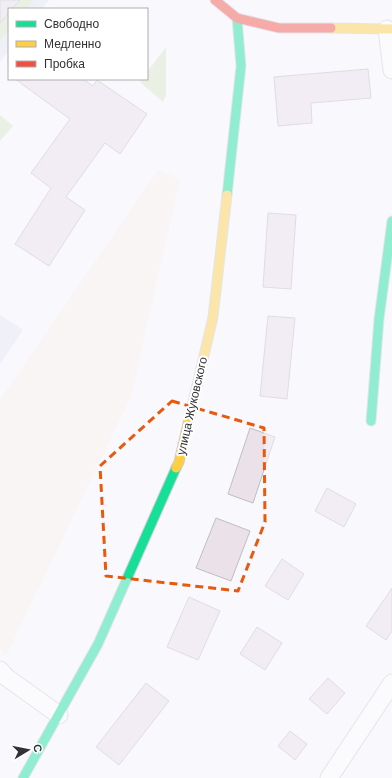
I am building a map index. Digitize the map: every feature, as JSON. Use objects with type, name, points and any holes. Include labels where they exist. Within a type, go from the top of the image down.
[{"type":"street","points":[[215,0],[237,18],[279,28],[390,29],[392,70]]},
{"type":"street","name":"улица Жуковского","points":[[23,778],[101,639],[180,462],[213,317],[240,66],[235,0]]},
{"type":"street","points":[[371,421],[379,319],[392,221]]},
{"type":"street","points":[[0,670],[6,677],[59,715]]},
{"type":"street","points":[[329,778],[392,683]]},
{"type":"highlighted area","points":[[172,401],[264,428],[265,522],[238,591],[106,576],[100,466]]},
{"type":"shaded area","points":[[0,0],[49,0],[43,8],[8,8],[8,51],[0,62]]},
{"type":"shaded area","points":[[158,170],[180,179],[131,396],[6,656],[0,648],[0,400]]},
{"type":"shaded area","points":[[0,315],[23,330],[0,364]]},
{"type":"green space","points":[[0,0],[34,0],[27,8],[8,8],[8,31],[0,40]]},
{"type":"green space","points":[[166,47],[166,95],[163,102],[140,82],[141,80],[148,80],[148,71]]},
{"type":"green space","points":[[0,115],[13,126],[0,141]]},
{"type":"building","points":[[0,0],[20,0],[13,8],[8,8],[8,14],[0,23]]},
{"type":"building","points":[[368,69],[371,98],[311,103],[312,123],[278,126],[274,77]]},
{"type":"building","points":[[16,80],[84,80],[93,86],[97,80],[147,114],[120,154],[105,143],[66,197],[85,210],[49,266],[15,244],[51,188],[31,173],[70,119]]},
{"type":"building","points":[[268,213],[296,215],[291,289],[263,287]]},
{"type":"building","points":[[268,316],[295,318],[287,399],[260,396]]},
{"type":"building","points":[[250,428],[275,437],[253,503],[228,494]]},
{"type":"building","points":[[327,488],[356,504],[344,527],[315,511]]},
{"type":"building","points":[[216,518],[250,531],[231,581],[196,568]]},
{"type":"building","points":[[282,559],[304,574],[288,600],[265,586]]},
{"type":"building","points":[[392,588],[392,631],[386,640],[366,626]]},
{"type":"building","points":[[189,597],[220,611],[198,660],[167,647]]},
{"type":"building","points":[[257,627],[282,643],[265,670],[240,654]]},
{"type":"building","points":[[328,678],[345,693],[327,714],[309,699]]},
{"type":"building","points":[[146,683],[169,701],[119,765],[96,747]]},
{"type":"building","points":[[290,731],[307,744],[295,760],[278,746]]},
{"type":"traffic: fast","points":[[227,195],[241,66],[237,18]]},
{"type":"traffic: fast","points":[[371,421],[379,319],[392,221]]},
{"type":"traffic: fast","points":[[23,778],[98,644],[176,468]]},
{"type":"traffic: slow","points":[[331,28],[392,29]]},
{"type":"traffic: slow","points":[[176,468],[179,462],[213,317],[227,195]]},
{"type":"traffic: jam","points":[[215,0],[237,18],[279,28],[331,28]]}]
